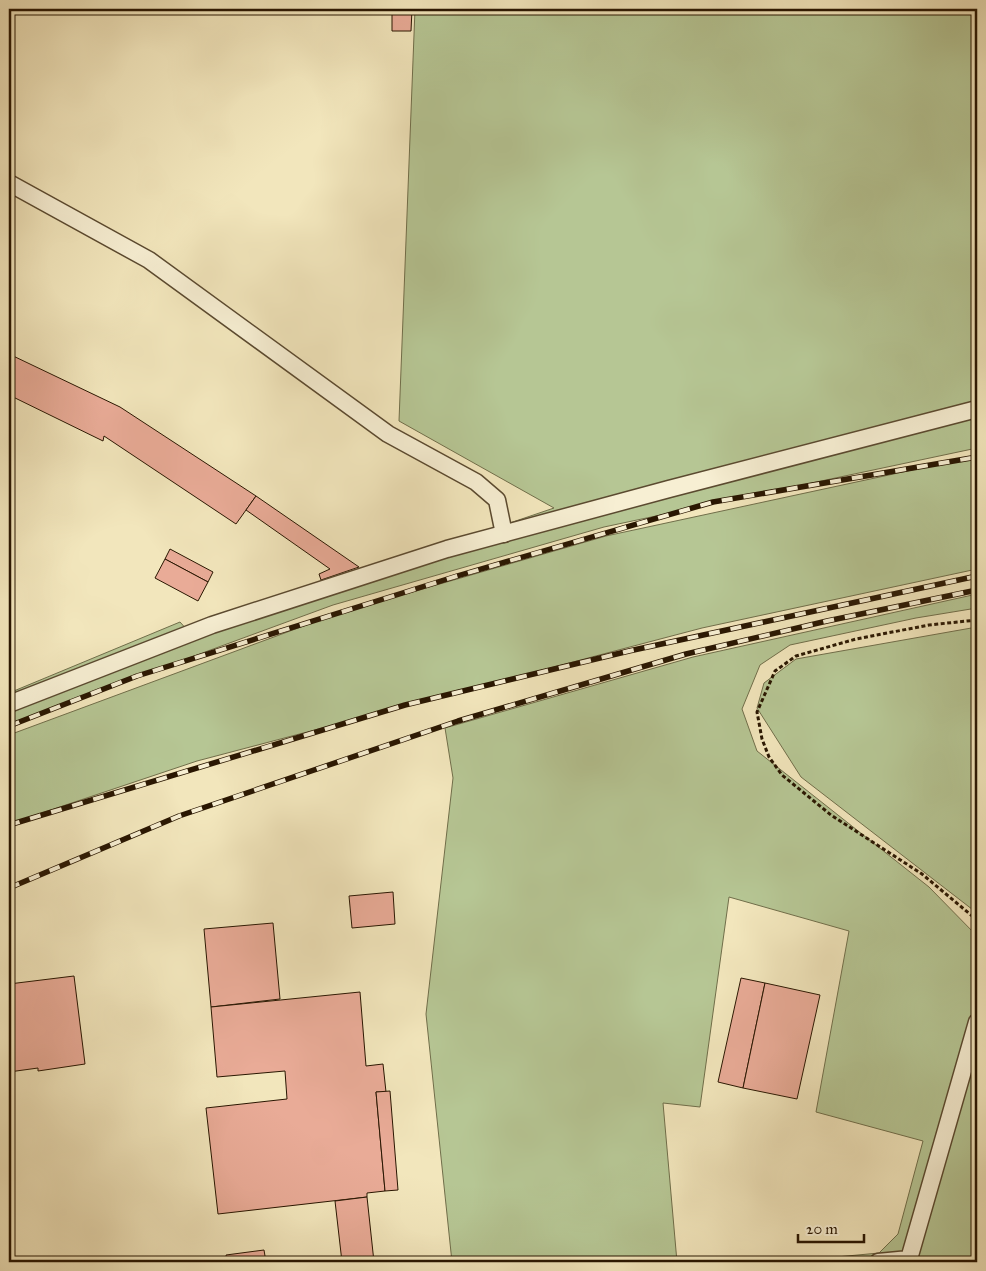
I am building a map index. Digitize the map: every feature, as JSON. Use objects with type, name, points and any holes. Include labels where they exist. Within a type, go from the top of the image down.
[{"type":"street","points":[[9,182],[149,260],[388,434],[476,482],[497,500],[504,534]]},
{"type":"street","points":[[9,704],[212,625],[447,549],[977,409]]},
{"type":"street","points":[[878,1262],[909,1259],[977,1022]]},
{"type":"path","points":[[977,620],[929,625],[856,639],[796,656],[775,671],[757,712],[762,739],[769,757],[782,775],[831,815],[922,874],[977,920]]},
{"type":"path","points":[[909,1259],[977,1258]]},
{"type":"green space","points":[[415,9],[977,9],[977,448],[604,527],[333,605],[9,724],[9,693],[180,622],[189,632],[554,508],[399,421]]},
{"type":"green space","points":[[977,456],[977,569],[702,628],[197,761],[9,824],[9,735],[336,614],[606,536]]},
{"type":"green space","points":[[977,594],[977,608],[916,618],[790,645],[760,665],[742,709],[757,751],[929,887],[977,936],[977,1262],[783,1262],[879,1253],[898,1234],[923,1141],[816,1112],[849,931],[729,897],[700,1107],[663,1103],[677,1262],[452,1262],[426,1014],[453,778],[445,728],[693,657]]},
{"type":"green space","points":[[977,627],[977,913],[801,777],[757,708],[764,683],[796,659]]},
{"type":"building","points":[[398,9],[412,9],[411,31],[392,31],[392,11],[398,11]]},
{"type":"building","points":[[9,354],[120,407],[256,496],[236,524],[104,436],[103,441],[9,395]]},
{"type":"building","points":[[256,496],[359,567],[321,580],[319,574],[330,569],[246,510]]},
{"type":"building","points":[[170,549],[213,572],[208,582],[165,559]]},
{"type":"building","points":[[165,559],[208,582],[198,601],[155,578]]},
{"type":"building","points":[[393,892],[395,924],[352,928],[349,896]]},
{"type":"building","points":[[273,923],[280,999],[211,1007],[204,929]]},
{"type":"building","points":[[74,976],[85,1064],[38,1071],[38,1068],[9,1072],[9,984]]},
{"type":"building","points":[[741,978],[765,983],[743,1088],[718,1082]]},
{"type":"building","points":[[765,983],[820,995],[797,1099],[743,1088]]},
{"type":"building","points":[[360,992],[366,1066],[383,1064],[386,1092],[376,1092],[385,1191],[367,1193],[367,1197],[218,1214],[206,1108],[287,1099],[285,1071],[217,1077],[211,1007]]},
{"type":"building","points":[[390,1091],[398,1190],[385,1191],[376,1092]]},
{"type":"building","points":[[367,1197],[374,1262],[342,1262],[335,1201]]},
{"type":"building","points":[[264,1250],[266,1262],[227,1262],[226,1255]]},
{"type":"railway","points":[[9,726],[137,676],[457,576],[713,502],[977,457]]},
{"type":"railway","points":[[9,825],[405,705],[629,651],[977,576]]},
{"type":"railway","points":[[9,888],[179,816],[458,721],[686,654],[827,621],[977,590]]}]
